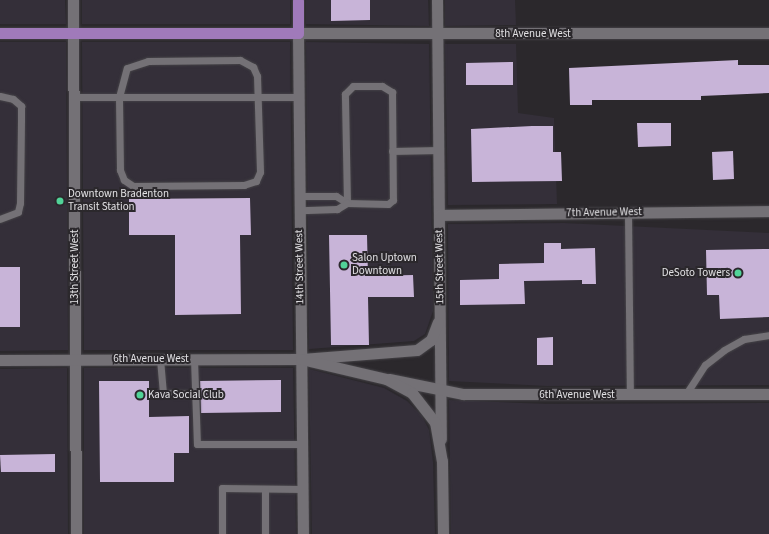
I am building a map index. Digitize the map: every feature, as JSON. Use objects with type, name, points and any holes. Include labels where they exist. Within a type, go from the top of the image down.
[{"type":"main road","name":"14th Street West","points":[[298,0],[298,33]]},
{"type":"main road","points":[[0,33],[298,33]]},
{"type":"street","name":"13th Street West","points":[[74,0],[76,534]]},
{"type":"street","name":"15th Street West","points":[[437,0],[443,534]]},
{"type":"street","name":"8th Avenue West","points":[[298,33],[437,35],[769,33]]},
{"type":"street","name":"14th Street West","points":[[298,33],[304,534]]},
{"type":"street","name":"7th Avenue West","points":[[440,215],[769,211]]},
{"type":"street","name":"6th Avenue West","points":[[0,360],[301,359],[417,350],[431,340],[441,312]]},
{"type":"street","name":"6th Avenue West","points":[[301,359],[386,379],[463,394],[769,394]]},
{"type":"street","name":"6th Avenue West","points":[[386,379],[412,393],[429,411],[437,428],[442,461]]},
{"type":"lane","points":[[240,60],[253,66],[259,97],[260,172],[256,181],[244,185],[132,186],[124,180],[120,170],[119,97],[123,74],[135,63],[240,60]]},
{"type":"lane","points":[[299,196],[336,196],[347,203],[388,204],[393,200],[389,88],[348,89],[347,203]]},
{"type":"lane","points":[[0,96],[14,99],[21,106],[19,207],[18,212],[0,219]]},
{"type":"lane","points":[[74,97],[299,98]]},
{"type":"lane","points":[[392,150],[439,150]]},
{"type":"lane","points":[[300,210],[337,209],[347,203]]},
{"type":"lane","points":[[628,213],[630,395]]},
{"type":"lane","points":[[686,394],[705,365],[724,350],[744,339],[769,335]]},
{"type":"lane","points":[[160,359],[163,393],[194,394]]},
{"type":"lane","points":[[194,359],[195,442],[200,446],[302,444]]},
{"type":"lane","points":[[222,534],[222,488],[303,489]]},
{"type":"lane","points":[[265,489],[265,534]]},
{"type":"shaded area","points":[[0,0],[65,0],[66,24],[0,24]]},
{"type":"shaded area","points":[[82,0],[290,0],[290,24],[82,24]]},
{"type":"shaded area","points":[[306,0],[428,0],[429,26],[306,24]]},
{"type":"shaded area","points":[[445,0],[515,0],[516,25],[445,26]]},
{"type":"shaded area","points":[[0,42],[66,42],[68,350],[0,351]]},
{"type":"shaded area","points":[[82,42],[290,42],[293,350],[84,350]]},
{"type":"shaded area","points":[[306,42],[429,44],[433,311],[425,334],[414,341],[309,349]]},
{"type":"shaded area","points":[[445,44],[516,44],[518,113],[554,118],[557,204],[448,205]]},
{"type":"shaded area","points":[[564,223],[769,233],[769,385],[547,386],[449,381],[448,224]]},
{"type":"shaded area","points":[[67,368],[68,534],[0,534],[0,369]]},
{"type":"shaded area","points":[[84,368],[293,368],[296,534],[84,534]]},
{"type":"shaded area","points":[[309,369],[384,388],[407,401],[422,416],[429,430],[433,462],[435,534],[312,534]]},
{"type":"shaded area","points":[[449,400],[547,404],[769,403],[769,534],[451,534]]},
{"type":"building","points":[[331,0],[370,0],[370,20],[331,21]]},
{"type":"building","points":[[738,60],[738,65],[769,65],[769,93],[701,96],[701,100],[592,100],[592,105],[570,105],[569,68]]},
{"type":"building","points":[[513,62],[513,85],[466,85],[466,63]]},
{"type":"building","points":[[637,123],[671,123],[671,146],[638,147]]},
{"type":"building","points":[[553,126],[553,152],[561,152],[562,181],[472,182],[471,129]]},
{"type":"building","points":[[733,151],[734,179],[713,180],[712,152]]},
{"type":"building","points":[[250,198],[251,235],[240,235],[241,314],[175,315],[175,235],[129,235],[129,199]]},
{"type":"building","points":[[329,235],[367,235],[368,276],[413,275],[414,297],[368,297],[369,345],[331,345]]},
{"type":"building","points":[[544,243],[561,243],[561,249],[595,248],[596,284],[582,284],[582,280],[524,281],[525,304],[460,305],[460,280],[499,279],[499,264],[544,263]]},
{"type":"building","name":"DeSoto Towers","points":[[769,249],[769,317],[720,319],[719,295],[707,295],[706,250]]},
{"type":"building","points":[[0,267],[20,267],[20,327],[0,327]]},
{"type":"building","points":[[553,337],[553,365],[537,365],[537,338]]},
{"type":"building","points":[[281,380],[281,412],[201,413],[200,381]]},
{"type":"building","points":[[99,381],[149,381],[149,417],[189,416],[189,453],[174,453],[174,482],[100,482]]},
{"type":"building","points":[[55,454],[55,472],[1,472],[0,455]]},
{"type":"place","name":"Downtown Bradenton Transit Station","points":[[60,201]]},
{"type":"place","name":"Salon Uptown Downtown","points":[[344,265]]},
{"type":"place","name":"DeSoto Towers","points":[[738,273]]},
{"type":"place","name":"Kava Social Club","points":[[140,395]]}]
